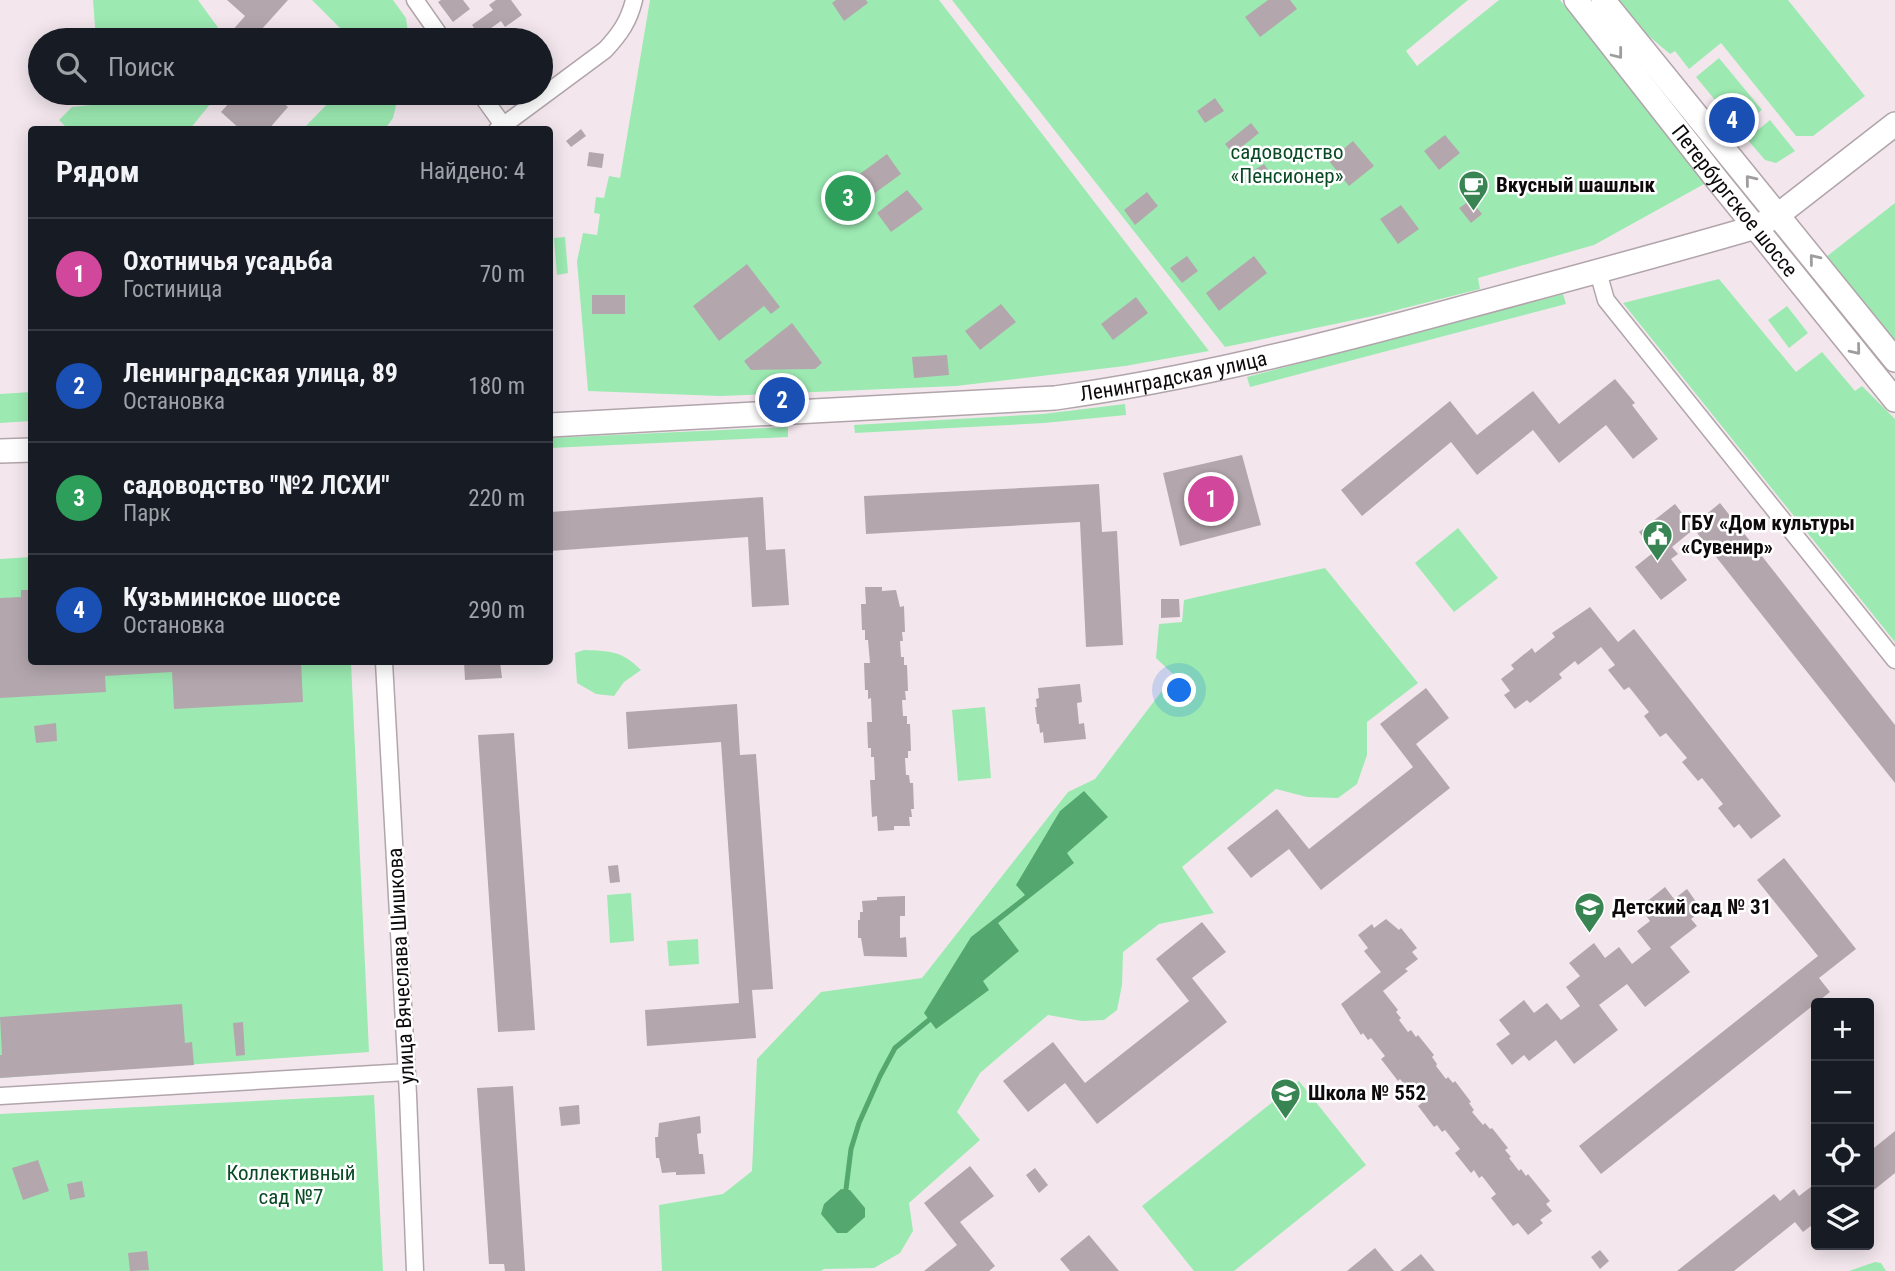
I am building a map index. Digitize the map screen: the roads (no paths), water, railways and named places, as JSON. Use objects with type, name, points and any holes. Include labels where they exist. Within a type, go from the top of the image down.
[{"type":"street","points":[[415,0],[435,28]]},
{"type":"street","points":[[553,88],[605,50],[625,26],[634,0]]},
{"type":"street","name":"Петербургское шоссе","points":[[1576,0],[1895,400]]},
{"type":"street","name":"Петербургское шоссе","points":[[1603,0],[1895,360]]},
{"type":"street","points":[[487,105],[499,126]]},
{"type":"street","points":[[501,126],[530,105]]},
{"type":"street","name":"Ленинградская улица","points":[[553,425],[1055,398],[1133,387],[1217,370],[1380,330],[1756,228],[1778,215],[1895,124]]},
{"type":"street","points":[[1598,272],[1606,300],[1895,660]]},
{"type":"street","points":[[0,451],[28,450]]},
{"type":"street","name":"улица Вячеслава Шишкова","points":[[384,665],[407,1072],[415,1271]]},
{"type":"street","points":[[0,1096],[407,1072]]},
{"type":"waterway","points":[[846,1189],[851,1149],[859,1123],[880,1076],[895,1048],[929,1020]]},
{"type":"place","name":"Кузьминское шоссе","points":[[1732,120]]},
{"type":"place","name":"садоводство \"№2 ЛСХИ\"","points":[[848,198]]},
{"type":"place","name":"Вкусный шашлык","points":[[1473,212]]},
{"type":"place","name":"Ленинградская улица, 89","points":[[782,400]]},
{"type":"place","name":"Охотничья усадьба","points":[[1211,499]]},
{"type":"place","name":"ГБУ «Дом культуры «Сувенир»","points":[[1658,562]]},
{"type":"place","name":"Детский сад № 31","points":[[1589,934]]},
{"type":"place","name":"Школа № 552","points":[[1285,1120]]},
{"type":"park label","name":"садоводство «Пенсионер»","points":[[1287,164]]},
{"type":"park label","name":"Коллективный сад №7","points":[[291,1185]]}]
